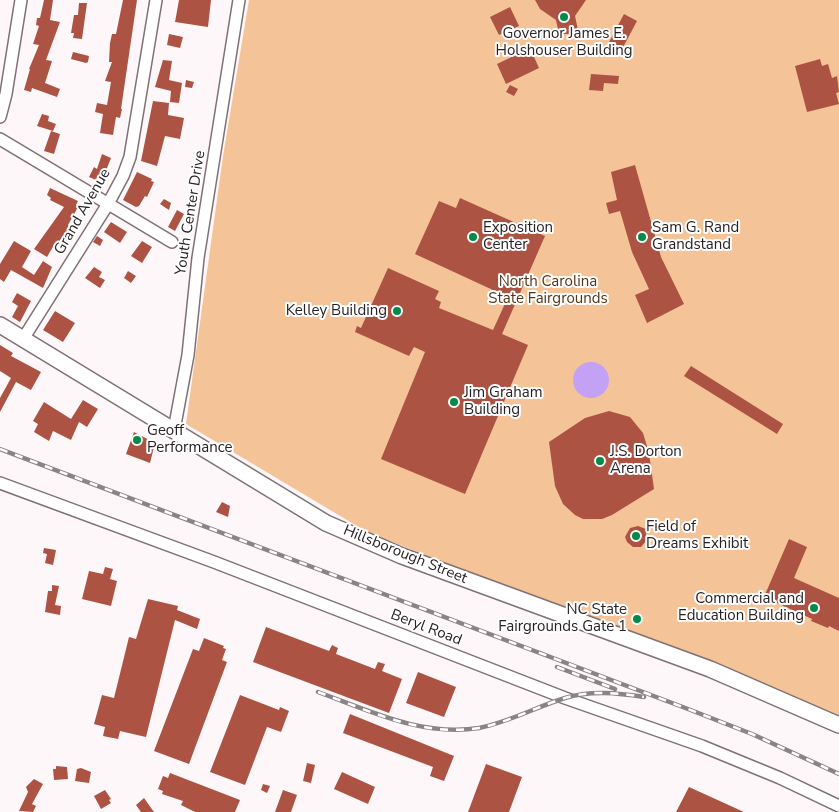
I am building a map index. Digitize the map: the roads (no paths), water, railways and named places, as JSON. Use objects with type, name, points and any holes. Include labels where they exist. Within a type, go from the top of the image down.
[{"type":"main road","name":"Hillsborough Street","points":[[0,325],[326,523],[357,538],[710,669],[839,725]]},
{"type":"street","points":[[0,117],[6,94],[22,0]]},
{"type":"street","name":"Grand Avenue","points":[[23,339],[108,204],[123,176],[130,157],[156,0]]},
{"type":"street","name":"Youth Center Drive","points":[[174,430],[188,355],[198,258],[239,0]]},
{"type":"street","points":[[0,139],[172,242]]},
{"type":"street","name":"Beryl Road","points":[[0,483],[214,562],[565,698],[702,746],[780,778],[839,806]]},
{"type":"railway","points":[[0,449],[688,709],[752,734],[839,774]]},
{"type":"railway","points":[[557,667],[615,689]]},
{"type":"railway","points":[[318,692],[377,714],[417,726],[458,730],[490,725],[575,695],[604,693],[644,697]]},
{"type":"place","name":"Governor James E. Holshouser Building","points":[[564,17]]},
{"type":"place","name":"Exposition Center","points":[[473,237]]},
{"type":"place","name":"Sam G. Rand Grandstand","points":[[642,237]]},
{"type":"place","name":"Kelley Building","points":[[397,311]]},
{"type":"place","name":"Jim Graham Building","points":[[454,402]]},
{"type":"place","name":"Geoff Performance","points":[[137,440]]},
{"type":"place","name":"J.S. Dorton Arena","points":[[600,461]]},
{"type":"place","name":"Field of Dreams Exhibit","points":[[636,536]]},
{"type":"place","name":"Commercial and Education Building","points":[[814,608]]},
{"type":"place","name":"NC State Fairgrounds Gate 1","points":[[637,619]]},
{"type":"park label","name":"North Carolina State Fairgrounds","points":[[548,290]]}]
